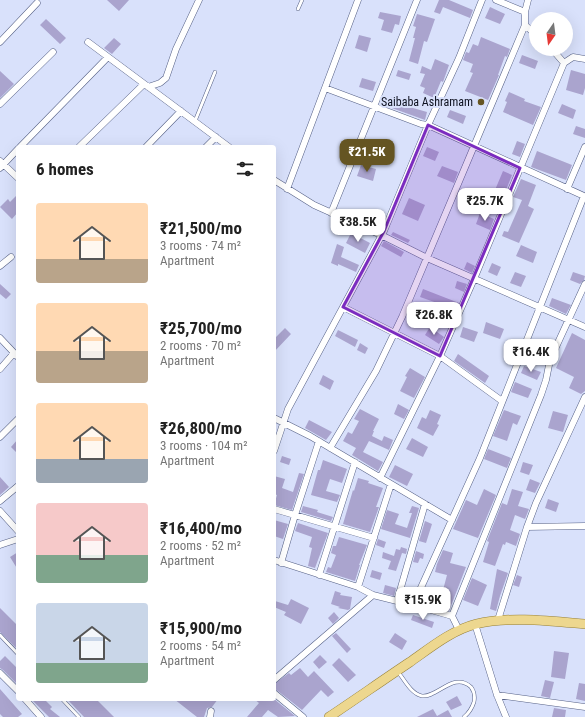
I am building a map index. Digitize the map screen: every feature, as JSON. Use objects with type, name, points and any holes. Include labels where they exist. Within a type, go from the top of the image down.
[{"type":"main road","points":[[330,717],[459,630],[475,624],[498,620],[585,624]]},
{"type":"street","points":[[81,145],[146,85],[160,83],[166,78],[176,49],[199,0]]},
{"type":"street","points":[[287,189],[358,0]]},
{"type":"street","points":[[331,213],[417,0]]},
{"type":"street","points":[[276,445],[288,409],[381,235],[428,125],[459,58],[482,0]]},
{"type":"street","points":[[496,0],[525,12]]},
{"type":"street","points":[[330,448],[376,371],[394,333],[525,25],[525,12],[528,0]]},
{"type":"street","points":[[0,42],[37,3]]},
{"type":"street","points":[[525,25],[529,29]]},
{"type":"street","points":[[88,42],[226,145]]},
{"type":"street","points":[[0,104],[53,52]]},
{"type":"street","points":[[558,56],[564,63]]},
{"type":"street","points":[[22,145],[108,57]]},
{"type":"street","points":[[380,478],[440,356],[474,279],[564,63],[573,57],[585,59]]},
{"type":"street","points":[[325,88],[421,124],[428,125],[520,168],[585,196],[480,458],[419,592],[417,606]]},
{"type":"street","points":[[148,145],[181,111]]},
{"type":"street","points":[[208,145],[216,137]]},
{"type":"street","points":[[567,189],[585,147]]},
{"type":"street","points":[[16,151],[1,164],[16,176]]},
{"type":"street","points":[[276,181],[314,205],[381,235],[427,258],[585,327]]},
{"type":"street","points":[[0,266],[11,257]]},
{"type":"street","points":[[452,616],[541,395],[550,360],[585,284]]},
{"type":"street","points":[[343,307],[440,356],[502,400]]},
{"type":"street","points":[[0,338],[16,355],[0,369]]},
{"type":"street","points":[[498,620],[536,503],[585,397]]},
{"type":"street","points":[[276,419],[319,441],[452,520]]},
{"type":"street","points":[[0,437],[16,421]]},
{"type":"street","points":[[281,563],[319,441]]},
{"type":"street","points":[[318,574],[355,462]]},
{"type":"street","points":[[358,587],[391,484]]},
{"type":"street","points":[[0,502],[16,488]]},
{"type":"street","points":[[397,601],[426,504]]},
{"type":"street","points":[[276,510],[374,538]]},
{"type":"street","points":[[0,511],[16,529]]},
{"type":"street","points":[[527,527],[585,526]]},
{"type":"street","points":[[0,545],[16,540]]},
{"type":"street","points":[[276,561],[358,587],[373,595],[452,616],[459,630]]},
{"type":"street","points":[[276,678],[373,595]]},
{"type":"street","points":[[475,624],[497,695],[506,717]]},
{"type":"street","points":[[0,673],[16,689]]},
{"type":"street","points":[[276,695],[303,717]]},
{"type":"street","points":[[497,695],[585,706]]},
{"type":"street","points":[[27,701],[41,717]]},
{"type":"lane","points":[[298,8],[302,0]]},
{"type":"lane","points":[[195,122],[215,72]]},
{"type":"lane","points":[[0,635],[16,652]]},
{"type":"lane","points":[[397,671],[414,692],[422,696],[427,696],[452,683],[466,684],[472,688],[474,700],[469,713],[464,717]]},
{"type":"lane","points":[[64,701],[79,717]]},
{"type":"highlighted area","points":[[428,125],[520,168],[440,356],[343,307],[384,231]]},
{"type":"building","points":[[107,0],[129,0],[119,11]]},
{"type":"building","points":[[439,0],[449,0],[473,10],[470,18],[443,7],[440,14],[434,12]]},
{"type":"building","points":[[490,7],[505,14],[500,24],[485,18]]},
{"type":"building","points":[[380,12],[401,16],[399,25],[395,24],[392,33],[381,30],[384,20],[378,18]]},
{"type":"building","points":[[417,14],[435,19],[427,42],[424,41],[418,64],[409,61],[415,38],[413,38],[416,27],[413,26]]},
{"type":"building","points":[[46,19],[66,38],[60,44],[40,25]]},
{"type":"building","points":[[359,35],[371,38],[367,52],[355,48]]},
{"type":"building","points":[[481,37],[510,49],[507,57],[505,56],[499,75],[488,100],[465,91],[473,73],[470,72],[473,64],[463,60],[466,52],[469,53],[473,44],[478,46]]},
{"type":"building","points":[[114,38],[121,44],[112,54],[104,48]]},
{"type":"building","points":[[522,55],[538,61],[535,69],[519,63]]},
{"type":"building","points":[[435,59],[449,65],[443,82],[441,81],[434,98],[423,93],[425,88],[420,86],[425,74],[420,73],[422,66],[431,70]]},
{"type":"building","points":[[398,70],[411,74],[409,80],[396,76]]},
{"type":"building","points":[[571,70],[585,74],[585,88],[583,95],[566,90]]},
{"type":"building","points":[[0,71],[14,84],[0,98]]},
{"type":"building","points":[[362,78],[376,82],[373,91],[359,87]]},
{"type":"building","points":[[509,92],[525,99],[524,101],[541,107],[533,125],[503,112],[507,102],[505,101]]},
{"type":"building","points":[[391,97],[407,102],[406,106],[427,112],[425,120],[389,107]]},
{"type":"building","points":[[562,104],[576,110],[573,119],[558,113]]},
{"type":"building","points":[[450,110],[466,116],[463,124],[447,117]]},
{"type":"building","points":[[576,126],[585,129],[585,138],[573,134]]},
{"type":"building","points":[[517,141],[525,144],[520,157],[512,154]]},
{"type":"building","points":[[427,147],[439,152],[435,161],[423,156]]},
{"type":"building","points":[[537,151],[572,165],[566,180],[531,167]]},
{"type":"building","points":[[361,165],[376,169],[373,181],[357,176]]},
{"type":"building","points":[[442,166],[458,172],[454,183],[437,176]]},
{"type":"building","points":[[503,171],[512,175],[500,205],[485,199],[489,188],[495,190]]},
{"type":"building","points":[[521,179],[536,185],[528,206],[534,209],[519,243],[502,236],[504,231],[508,232],[522,200],[513,197]]},
{"type":"building","points":[[465,191],[484,200],[479,211],[460,203]]},
{"type":"building","points":[[16,196],[16,214],[12,219],[0,207],[8,199],[10,202]]},
{"type":"building","points":[[409,198],[425,205],[418,221],[402,214]]},
{"type":"building","points":[[480,213],[494,219],[490,230],[476,224]]},
{"type":"building","points":[[393,232],[410,240],[408,243],[391,235]]},
{"type":"building","points":[[351,233],[370,243],[365,253],[346,243]]},
{"type":"building","points":[[384,241],[404,252],[401,257],[381,246]]},
{"type":"building","points":[[337,244],[344,247],[341,257],[359,265],[356,272],[338,264],[338,266],[331,263]]},
{"type":"building","points":[[521,245],[537,252],[533,263],[516,256]]},
{"type":"building","points":[[467,262],[475,266],[472,273],[464,269]]},
{"type":"building","points":[[492,263],[501,267],[497,276],[488,272]]},
{"type":"building","points":[[515,272],[526,276],[521,287],[510,283]]},
{"type":"building","points":[[573,272],[585,276],[584,280],[580,284],[570,280]]},
{"type":"building","points":[[457,281],[467,284],[464,292],[455,288]]},
{"type":"building","points":[[0,284],[11,294],[6,299],[0,294]]},
{"type":"building","points":[[423,289],[459,303],[455,311],[452,310],[448,322],[438,318],[443,305],[420,297]]},
{"type":"building","points":[[552,298],[571,305],[566,314],[549,306]]},
{"type":"building","points":[[486,322],[504,329],[500,339],[483,333]]},
{"type":"building","points":[[430,327],[444,337],[439,344],[425,335]]},
{"type":"building","points":[[463,327],[478,332],[474,342],[460,337]]},
{"type":"building","points":[[285,328],[291,334],[276,350],[276,337]]},
{"type":"building","points":[[338,330],[358,340],[355,347],[335,336]]},
{"type":"building","points":[[572,333],[585,340],[585,391],[581,394],[569,388],[574,377],[556,368]]},
{"type":"building","points":[[360,343],[368,348],[365,354],[357,350]]},
{"type":"building","points":[[532,346],[548,353],[544,362],[528,354]]},
{"type":"building","points":[[458,354],[489,376],[485,383],[454,361]]},
{"type":"building","points":[[524,366],[541,372],[537,380],[521,373]]},
{"type":"building","points":[[410,368],[425,377],[414,398],[400,391],[407,377],[405,376]]},
{"type":"building","points":[[323,375],[334,381],[330,390],[319,384]]},
{"type":"building","points":[[515,382],[532,389],[528,398],[511,392]]},
{"type":"building","points":[[398,404],[409,410],[404,419],[394,414]]},
{"type":"building","points":[[360,409],[379,419],[372,436],[382,441],[384,436],[393,440],[389,450],[369,441],[363,452],[383,462],[378,471],[352,455],[356,448],[343,441],[348,432],[352,434],[359,421],[354,419]]},
{"type":"building","points":[[430,410],[441,415],[437,424],[439,425],[433,436],[417,428],[422,417],[426,419]]},
{"type":"building","points":[[504,410],[521,416],[517,425],[513,423],[507,441],[493,436]]},
{"type":"building","points":[[553,411],[568,415],[563,432],[548,428]]},
{"type":"building","points":[[309,420],[332,432],[326,440],[305,428]]},
{"type":"building","points":[[412,438],[428,447],[423,457],[406,449]]},
{"type":"building","points":[[16,441],[16,452],[11,447]]},
{"type":"building","points":[[488,449],[511,458],[507,468],[484,459]]},
{"type":"building","points":[[282,456],[291,459],[289,465],[280,462]]},
{"type":"building","points":[[323,460],[347,469],[342,483],[330,479],[326,491],[340,495],[337,502],[311,495],[318,470],[320,470]]},
{"type":"building","points":[[523,462],[533,465],[529,475],[520,472]]},
{"type":"building","points":[[395,465],[413,474],[407,486],[389,477]]},
{"type":"building","points":[[299,473],[304,474],[292,510],[276,506],[276,477],[285,479],[282,488],[293,492]]},
{"type":"building","points":[[0,477],[9,487],[0,495]]},
{"type":"building","points":[[358,478],[369,481],[368,483],[383,488],[376,507],[379,507],[370,532],[343,524]]},
{"type":"building","points":[[530,479],[540,483],[535,493],[526,490]]},
{"type":"building","points":[[484,489],[496,495],[478,538],[453,529],[466,500],[477,505]]},
{"type":"building","points":[[512,489],[523,492],[518,506],[529,509],[525,519],[515,515],[510,530],[520,534],[516,546],[506,542],[505,545],[503,544],[495,566],[483,562],[489,542],[487,541],[502,503],[507,505]]},
{"type":"building","points":[[548,499],[559,503],[556,512],[545,508]]},
{"type":"building","points":[[303,506],[318,510],[317,512],[333,517],[331,521],[301,512]]},
{"type":"building","points":[[412,506],[419,508],[410,538],[381,529],[387,510],[399,514],[395,524],[407,528],[412,513],[409,513]]},
{"type":"building","points":[[276,521],[288,524],[283,539],[276,537]]},
{"type":"building","points":[[425,521],[432,524],[426,543],[419,541]]},
{"type":"building","points":[[298,523],[328,533],[315,568],[308,566],[312,548],[309,547],[312,537],[295,531]]},
{"type":"building","points":[[339,537],[367,545],[359,565],[355,581],[326,572],[328,567],[331,568],[336,555],[331,553],[333,546],[336,546]]},
{"type":"building","points":[[378,539],[386,542],[384,548],[376,545]]},
{"type":"building","points":[[401,547],[407,549],[406,554],[402,553],[396,571],[388,569],[391,561],[382,558],[383,552],[394,556],[396,549],[400,550]]},
{"type":"building","points":[[443,550],[453,553],[450,563],[466,567],[449,611],[422,603],[425,589],[439,594],[441,590],[443,590],[447,575],[435,572]]},
{"type":"building","points":[[416,551],[424,554],[423,559],[420,558],[418,563],[413,562]]},
{"type":"building","points":[[16,553],[16,567],[10,557]]},
{"type":"building","points":[[497,569],[508,573],[496,611],[490,609]]},
{"type":"building","points":[[372,570],[382,573],[380,580],[370,577]]},
{"type":"building","points":[[517,575],[522,577],[519,587],[513,585]]},
{"type":"building","points":[[472,578],[487,585],[478,606],[463,600]]},
{"type":"building","points":[[385,585],[396,588],[394,596],[383,593]]},
{"type":"building","points":[[335,591],[341,593],[340,595],[352,597],[350,609],[338,608],[340,607],[331,604]]},
{"type":"building","points":[[291,599],[309,608],[301,624],[284,615],[286,612],[276,608],[276,601],[288,605]]},
{"type":"building","points":[[0,608],[16,624],[16,648],[0,632]]},
{"type":"building","points":[[334,612],[339,618],[333,624],[328,618]]},
{"type":"building","points":[[413,615],[434,622],[432,628],[411,620]]},
{"type":"building","points":[[336,633],[351,649],[347,653],[332,636]]},
{"type":"building","points":[[395,633],[407,641],[402,650],[389,642]]},
{"type":"building","points":[[554,651],[569,653],[565,679],[551,677]]},
{"type":"building","points":[[320,655],[327,662],[319,669],[313,662]]},
{"type":"building","points":[[5,656],[16,667],[16,683],[0,668],[0,661]]},
{"type":"building","points":[[339,658],[356,675],[348,682],[332,665]]},
{"type":"building","points":[[300,668],[308,677],[314,671],[334,692],[328,697],[321,690],[302,710],[276,690],[276,683],[289,673],[291,675]]},
{"type":"building","points":[[545,680],[554,682],[550,698],[541,696]]},
{"type":"building","points":[[579,683],[585,684],[585,701],[576,699]]},
{"type":"building","points":[[0,689],[22,714],[18,717],[3,717],[0,714]]},
{"type":"building","points":[[457,696],[462,705],[451,710],[446,702]]},
{"type":"building","points":[[33,701],[46,701],[52,707],[50,709],[60,717],[49,717]]},
{"type":"building","points":[[69,701],[98,701],[114,717],[84,717]]},
{"type":"building","points":[[177,701],[216,701],[212,707],[207,708],[204,717],[197,717]]},
{"type":"building","points":[[256,701],[276,701],[295,716],[278,717],[268,710],[262,717],[247,717],[259,703]]},
{"type":"building","points":[[554,708],[566,710],[565,717],[552,717]]},
{"type":"building","points":[[433,709],[437,716],[448,710],[452,717],[417,717]]},
{"type":"place","name":"Saibaba Ashramam","points":[[481,102]]}]
